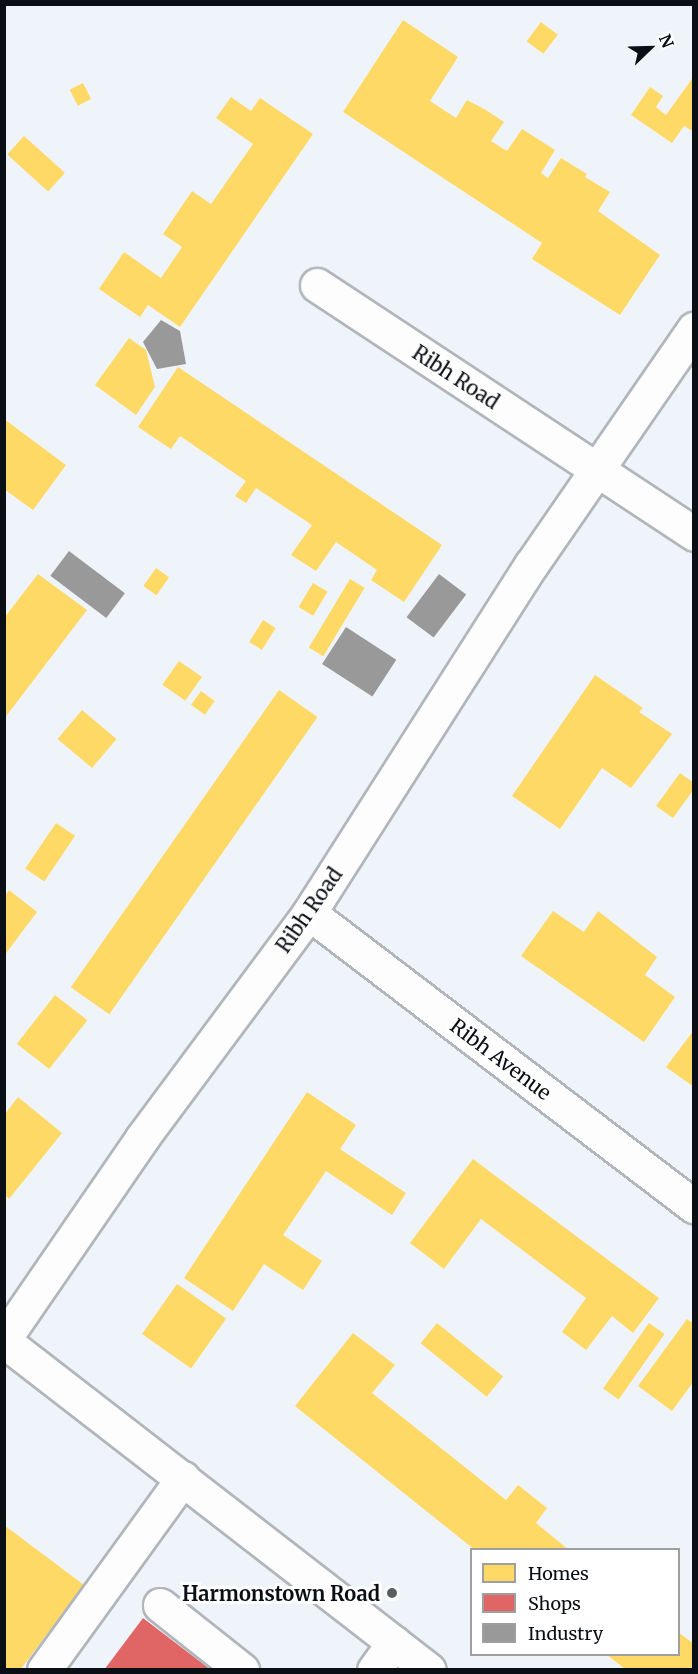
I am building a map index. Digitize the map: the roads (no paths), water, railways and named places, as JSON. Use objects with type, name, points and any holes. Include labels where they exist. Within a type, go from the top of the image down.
[{"type":"street","name":"Ribh Road","points":[[317,285],[693,534]]},
{"type":"street","name":"Ribh Road","points":[[4,1340],[142,1137],[309,913],[596,469],[693,329]]},
{"type":"street","name":"Ribh Avenue","points":[[309,913],[693,1206]]},
{"type":"street","points":[[4,1340],[429,1670]]},
{"type":"street","points":[[44,1670],[183,1478]]},
{"type":"street","points":[[160,1605],[243,1670]]},
{"type":"street","points":[[374,1670],[394,1642]]},
{"type":"place","name":"Harmonstown Road","points":[[392,1593]]}]
